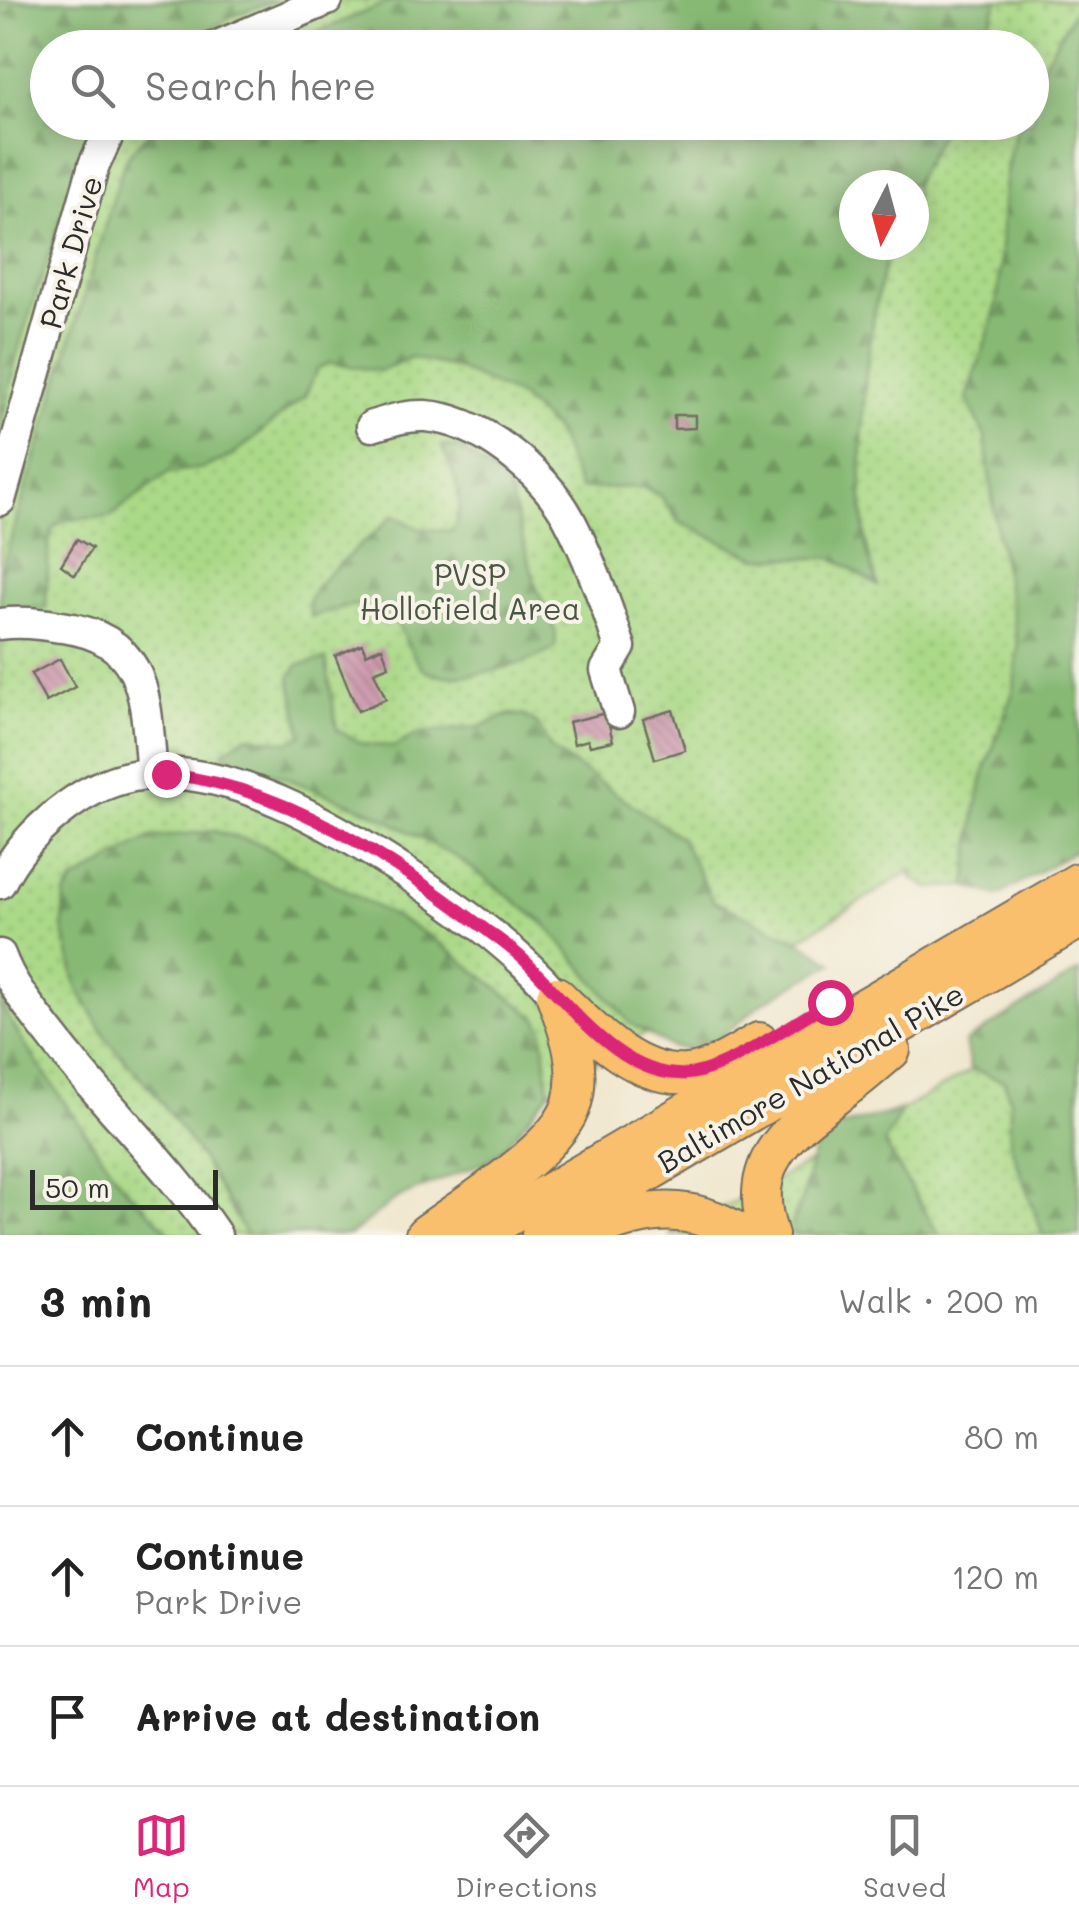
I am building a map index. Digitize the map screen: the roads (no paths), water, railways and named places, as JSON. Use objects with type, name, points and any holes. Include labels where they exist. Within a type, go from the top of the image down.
[{"type":"main road","name":"Baltimore National Pike","points":[[478,1235],[1079,882]]},
{"type":"main road","name":"Baltimore National Pike","points":[[541,1235],[1079,919]]},
{"type":"main road","points":[[556,996],[588,1026],[642,1066],[665,1073],[690,1074],[722,1063],[830,1002],[930,969]]},
{"type":"main road","points":[[769,1235],[762,1198],[764,1179],[772,1154],[788,1132],[979,978]]},
{"type":"main road","points":[[426,1235],[521,1165],[556,1134],[572,1106],[576,1076],[572,1038],[556,996]]},
{"type":"main road","points":[[578,1235],[648,1210],[693,1213],[742,1235]]},
{"type":"street","points":[[256,30],[327,0]]},
{"type":"street","name":"Park Drive","points":[[0,500],[94,165],[106,140]]},
{"type":"street","points":[[372,426],[404,416],[454,420],[488,435],[547,491],[568,516],[616,634],[620,647],[606,670],[618,712]]},
{"type":"street","points":[[0,624],[20,621],[78,629],[118,648],[132,664],[142,688],[152,775]]},
{"type":"street","points":[[4,868],[36,830],[72,802],[100,787],[132,776],[205,778],[272,799],[372,851],[493,934],[530,966],[556,996]]},
{"type":"street","points":[[0,954],[18,990],[72,1064],[180,1186],[216,1235]]},
{"type":"park label","name":"PVSP Hollofield Area","points":[[470,591]]}]
